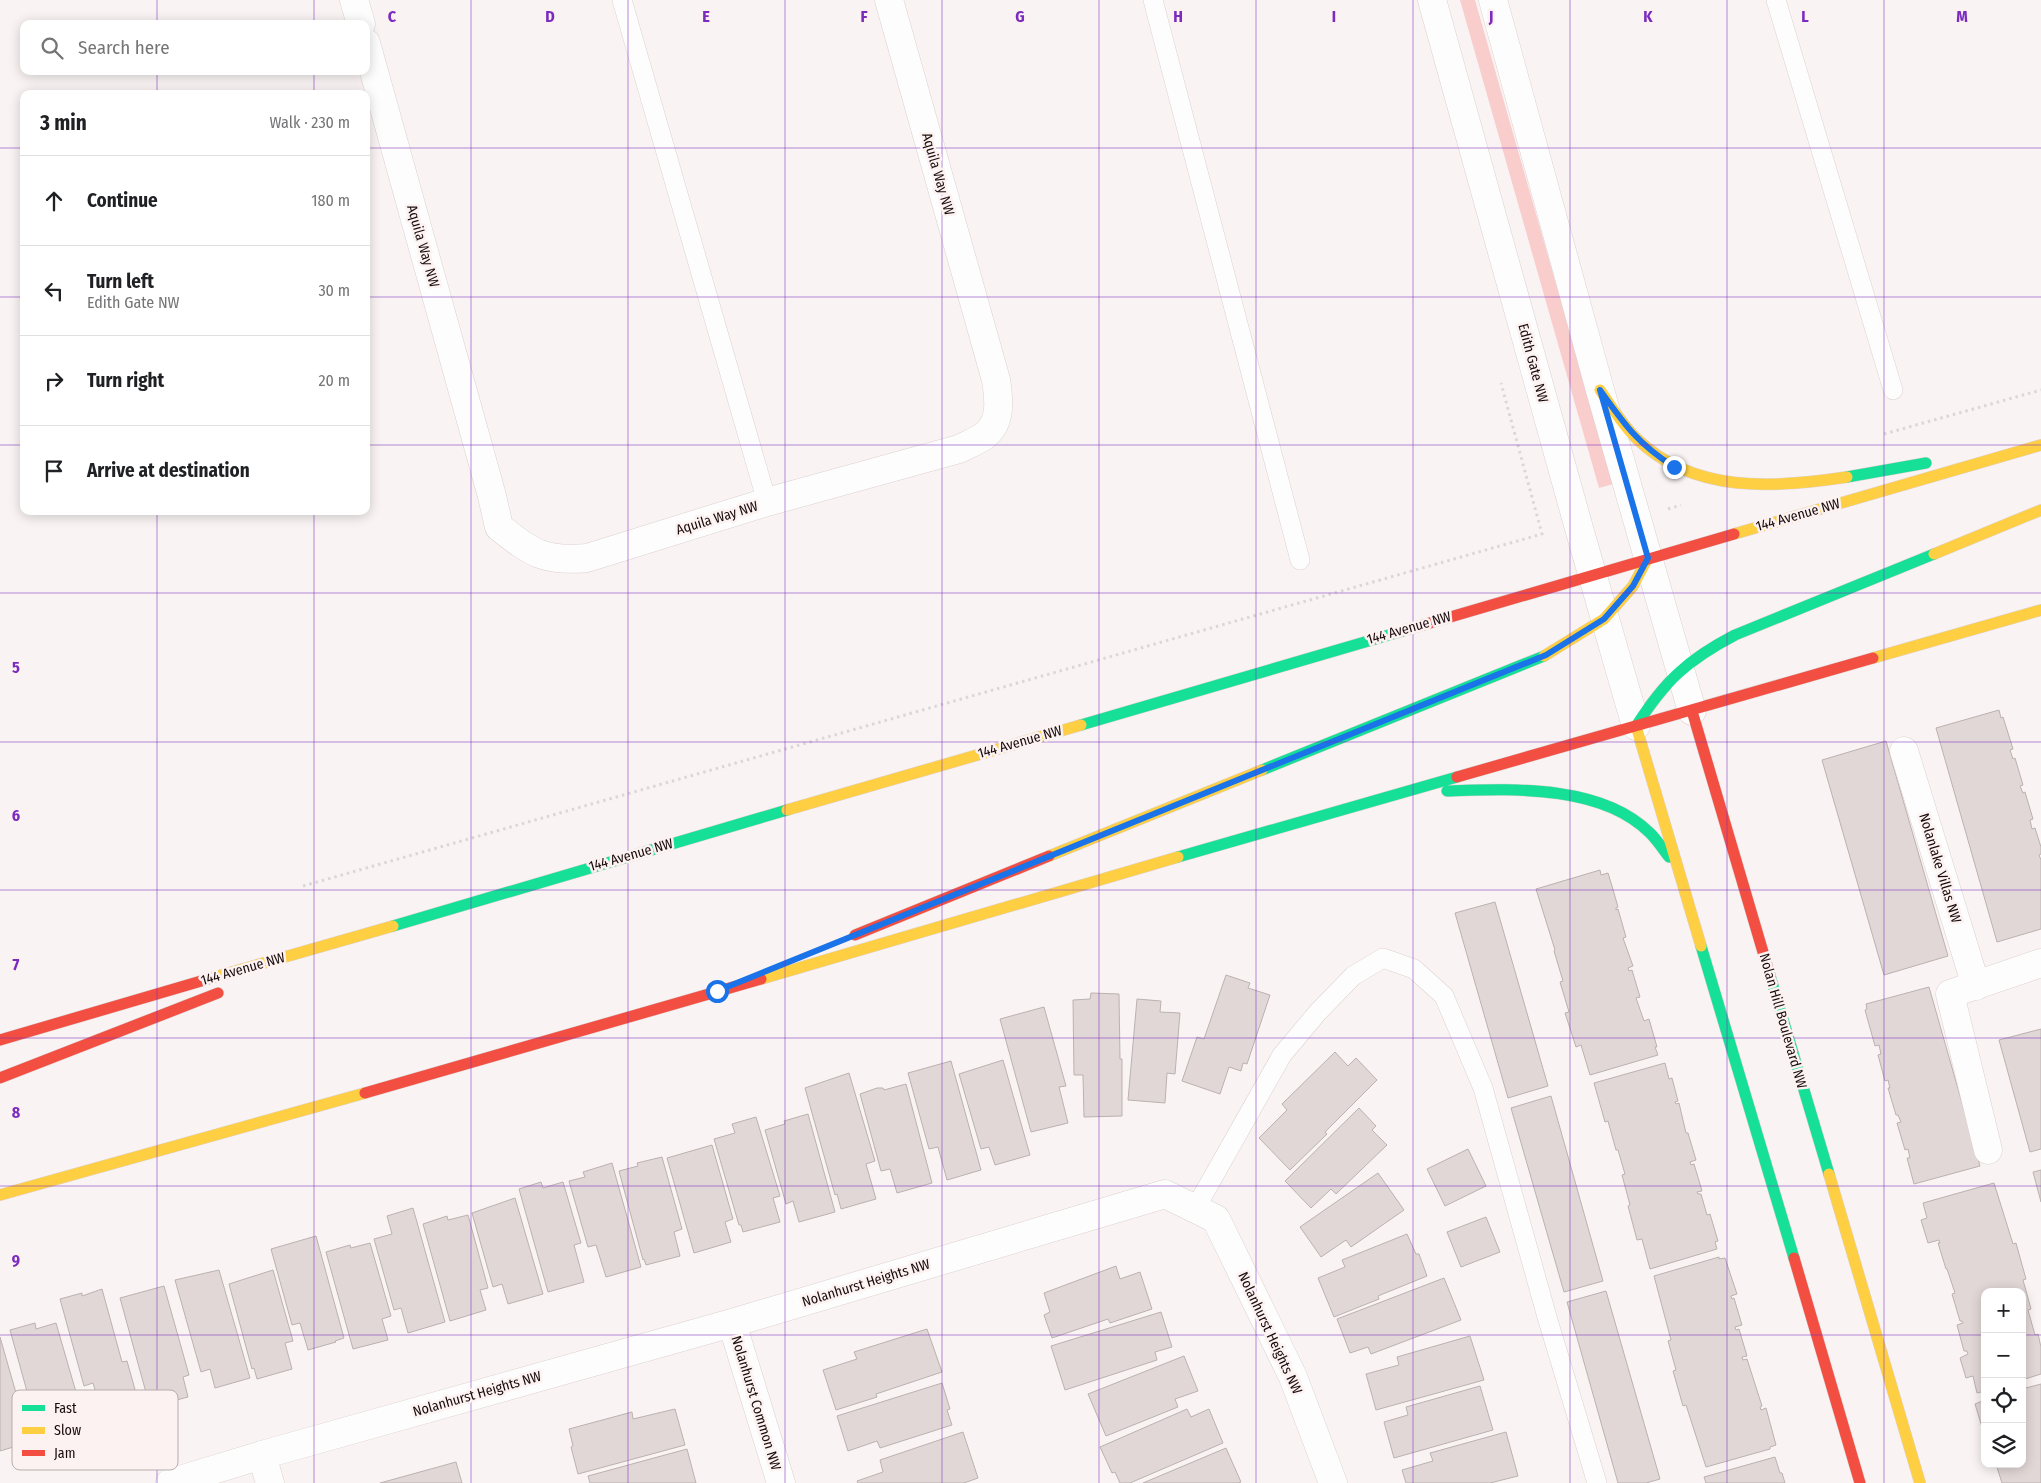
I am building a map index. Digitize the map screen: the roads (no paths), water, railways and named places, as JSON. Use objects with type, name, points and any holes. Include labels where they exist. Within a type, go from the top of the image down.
[{"type":"main road","points":[[1600,390],[1624,424],[1652,452],[1674,467],[1710,481],[1777,485],[1812,482],[1936,461]]},
{"type":"main road","name":"144 Avenue NW","points":[[0,1040],[1648,558],[2041,445]]},
{"type":"main road","points":[[1955,458],[2041,445]]},
{"type":"main road","points":[[1636,726],[1663,687],[1680,669],[1705,652],[1761,622],[2041,510]]},
{"type":"main road","points":[[846,939],[1546,655],[1604,619],[1633,586],[1648,558]]},
{"type":"main road","points":[[0,1195],[2041,610]]},
{"type":"main road","name":"Nolan Hill Boulevard NW","points":[[1692,711],[1920,1483]]},
{"type":"main road","points":[[1636,726],[1860,1483]]},
{"type":"main road","points":[[1403,792],[1526,790],[1577,796],[1610,806],[1627,814],[1646,828],[1663,846],[1680,876]]},
{"type":"main road","points":[[259,976],[380,929]]},
{"type":"main road","points":[[717,991],[818,950]]},
{"type":"main road","points":[[0,1078],[232,987]]},
{"type":"street","points":[[354,0],[360,20]]},
{"type":"street","name":"Aquila Way NW","points":[[370,57],[492,496],[499,528],[519,543],[542,556],[565,560],[587,558],[767,502],[959,449],[986,436],[997,419],[999,402],[996,380],[889,0]]},
{"type":"street","name":"Edith Gate NW","points":[[1432,0],[1604,619],[1636,726]]},
{"type":"street","points":[[1493,0],[1648,558]]},
{"type":"street","name":"Nolan Hill Boulevard NW","points":[[1648,558],[1692,711]]},
{"type":"street","name":"Nolanlake Villas NW","points":[[1904,751],[1976,986]]},
{"type":"street","points":[[1988,1150],[1950,994],[2041,963]]},
{"type":"street","name":"Nolanhurst Heights NW","points":[[170,1483],[262,1455],[732,1323],[1165,1194],[1216,1219],[1292,1377],[1333,1483]]},
{"type":"street","name":"Nolanhurst Common NW","points":[[732,1323],[782,1483]]},
{"type":"street","points":[[262,1455],[270,1483]]},
{"type":"lane","points":[[622,0],[767,502]]},
{"type":"lane","points":[[1154,0],[1300,560]]},
{"type":"lane","points":[[1776,0],[1893,390]]},
{"type":"lane","points":[[1196,1209],[1282,1055],[1318,1012],[1353,976],[1383,958],[1414,969],[1444,996],[1483,1088],[1546,1317],[1596,1483]]}]
